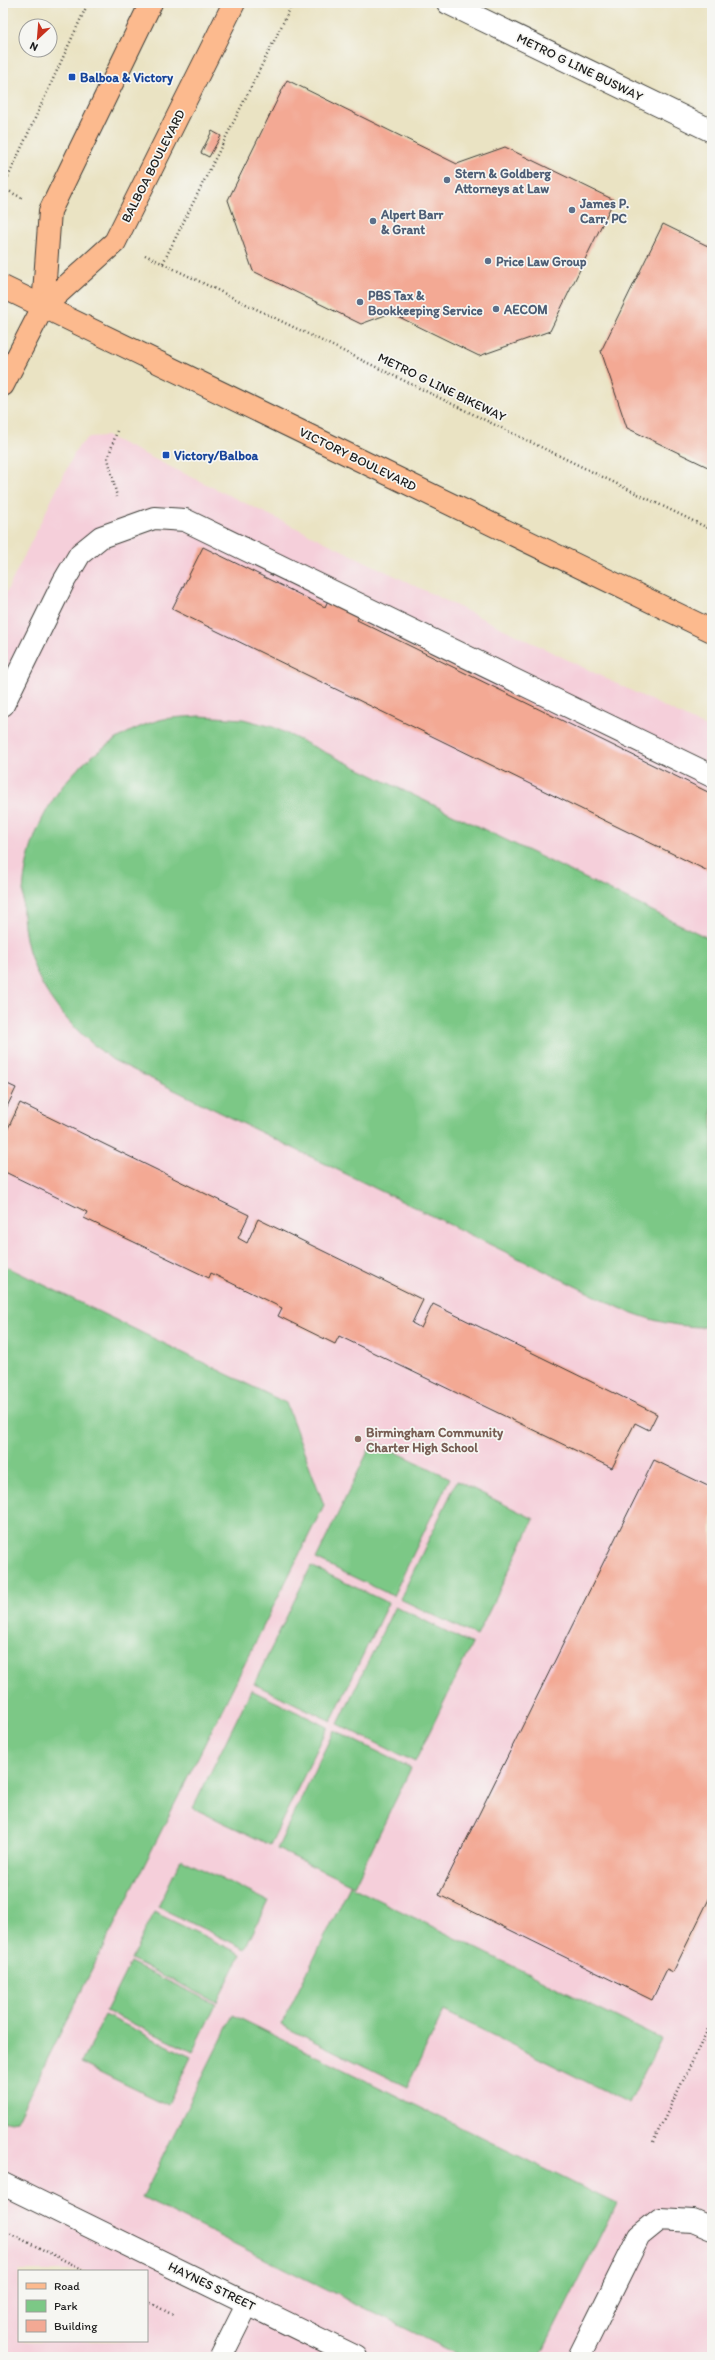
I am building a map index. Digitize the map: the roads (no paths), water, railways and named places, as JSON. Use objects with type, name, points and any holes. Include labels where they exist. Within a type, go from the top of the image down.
[{"type":"main road","name":"BALBOA BOULEVARD","points":[[43,307],[50,211],[151,3]]},
{"type":"main road","name":"BALBOA BOULEVARD","points":[[3,385],[43,307],[115,242],[234,3]]},
{"type":"main road","name":"VICTORY BOULEVARD","points":[[3,287],[712,631]]},
{"type":"street","name":"METRO G LINE BUSWAY","points":[[448,3],[712,132]]},
{"type":"street","points":[[3,705],[64,581],[80,554],[101,537],[154,518],[185,520],[712,776]]},
{"type":"street","name":"HAYNES STREET","points":[[3,2184],[356,2357]]},
{"type":"street","points":[[579,2357],[639,2236],[660,2219],[693,2221],[712,2229]]},
{"type":"street","points":[[221,2357],[248,2303]]},
{"type":"place","name":"Balboa & Victory","points":[[72,77]]},
{"type":"place","name":"Stern & Goldberg Attorneys at Law","points":[[447,180]]},
{"type":"place","name":"James P. Carr, PC","points":[[572,210]]},
{"type":"place","name":"Alpert Barr & Grant","points":[[373,221]]},
{"type":"place","name":"Price Law Group","points":[[488,261]]},
{"type":"place","name":"PBS Tax & Bookkeeping Service","points":[[360,302]]},
{"type":"place","name":"AECOM","points":[[496,309]]},
{"type":"place","name":"Victory/Balboa","points":[[166,455]]},
{"type":"place","name":"Birmingham Community Charter High School","points":[[358,1439]]}]
